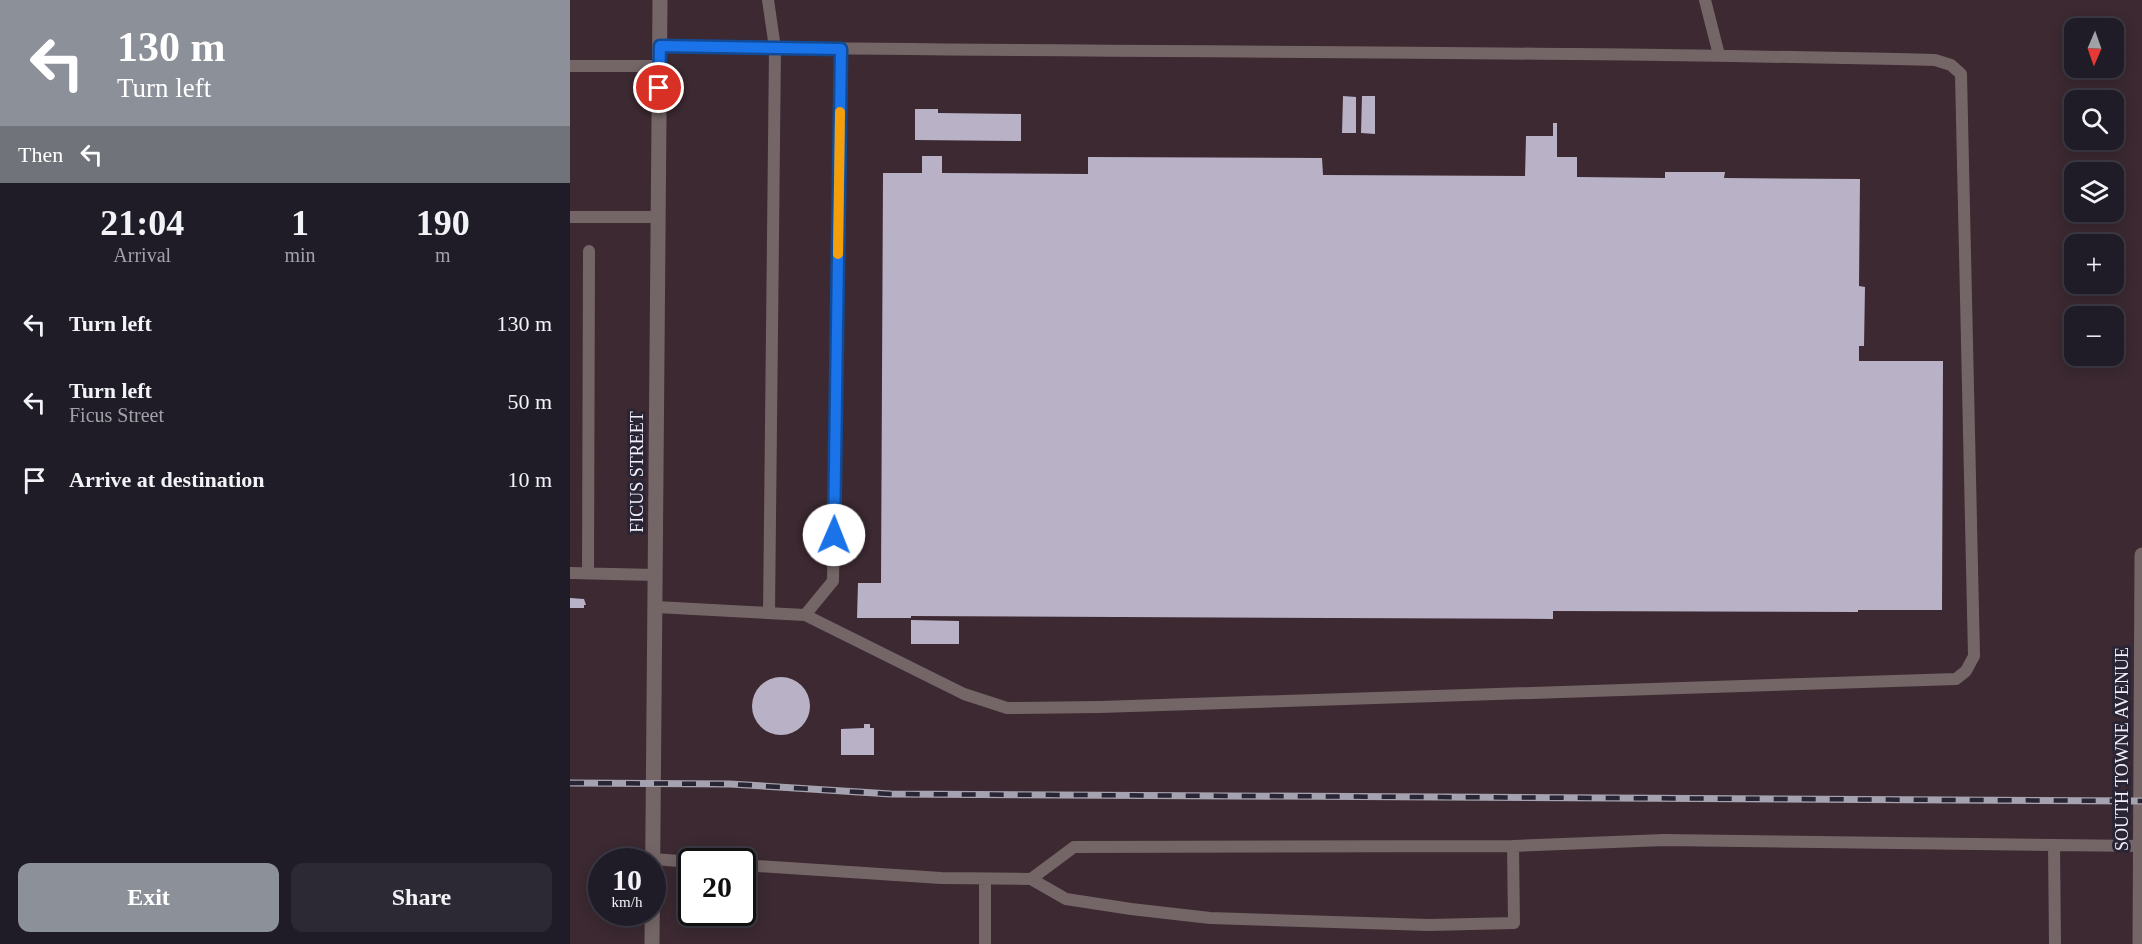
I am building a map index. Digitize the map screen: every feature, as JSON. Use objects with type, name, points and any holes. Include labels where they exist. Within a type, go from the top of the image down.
[{"type":"street","name":"FICUS STREET","points":[[653,848],[660,0]]},
{"type":"street","name":"SOUTH TOWNE AVENUE","points":[[2140,944],[2142,555]]},
{"type":"street","name":"FICUS STREET","points":[[652,926],[652,944]]},
{"type":"lane","points":[[768,0],[775,48],[770,613]]},
{"type":"lane","points":[[1705,0],[1719,55]]},
{"type":"lane","points":[[656,607],[805,615],[964,694],[1007,708],[1112,707],[1956,679],[1966,671],[1974,656],[1961,74],[1951,64],[1935,60],[1719,55],[660,46]]},
{"type":"lane","points":[[805,615],[833,581],[841,49]]},
{"type":"lane","points":[[570,66],[660,66]]},
{"type":"lane","points":[[570,217],[658,217]]},
{"type":"lane","points":[[588,573],[589,251]]},
{"type":"lane","points":[[570,573],[656,575]]},
{"type":"lane","points":[[1031,879],[1074,847],[1513,846],[1664,840],[2140,846]]},
{"type":"lane","points":[[2054,845],[2055,944]]},
{"type":"lane","points":[[756,866],[985,879],[1031,879],[1066,899],[1210,918],[1429,925],[1514,923],[1513,846]]},
{"type":"lane","points":[[985,879],[985,944]]},
{"type":"shaded area","points":[[570,0],[2142,0],[2142,944],[570,944]]},
{"type":"building","points":[[1343,96],[1356,97],[1356,133],[1342,133]]},
{"type":"building","points":[[1362,96],[1375,96],[1375,134],[1361,133]]},
{"type":"building","points":[[915,109],[938,109],[938,113],[1021,114],[1021,141],[915,140]]},
{"type":"building","points":[[1553,123],[1557,123],[1557,157],[1577,157],[1577,177],[1665,178],[1665,172],[1725,172],[1724,178],[1860,179],[1859,286],[1865,287],[1864,346],[1859,346],[1859,361],[1943,361],[1942,610],[1553,611],[1553,619],[911,616],[911,618],[857,618],[858,583],[881,583],[883,173],[922,173],[922,156],[942,156],[942,173],[1088,174],[1088,157],[1322,158],[1323,175],[1525,176],[1526,136],[1553,136]]},
{"type":"building","points":[[570,598],[584,599],[586,605],[584,608],[570,608]]},
{"type":"building","points":[[911,620],[959,621],[959,644],[911,644]]},
{"type":"building","points":[[775,677],[787,677],[802,685],[810,700],[810,712],[802,727],[787,735],[775,735],[760,727],[752,712],[752,700],[760,685]]},
{"type":"building","points":[[864,724],[870,724],[870,728],[874,728],[874,755],[841,755],[841,729],[864,728]]},
{"type":"railway","points":[[570,783],[730,784],[891,794],[2142,801]]},
{"type":"slow traffic","points":[[838,254],[840,112]]},
{"type":"route","points":[[659,88],[660,46],[841,49],[834,535]]}]
